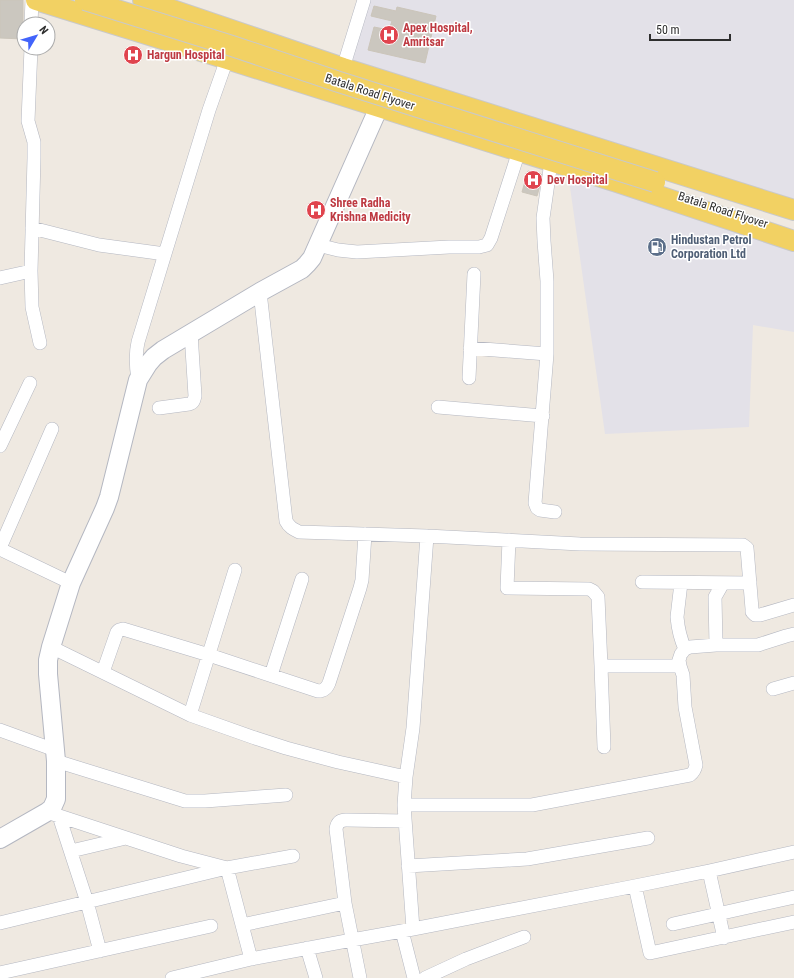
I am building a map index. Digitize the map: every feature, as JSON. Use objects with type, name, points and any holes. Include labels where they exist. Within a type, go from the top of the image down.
[{"type":"main road","points":[[36,0],[227,58],[617,182],[794,241]]},
{"type":"main road","name":"Batala Road Flyover","points":[[85,0],[655,182],[676,185],[794,224]]},
{"type":"main road","points":[[143,0],[343,68],[794,210]]},
{"type":"main road","name":"Batala Road Flyover","points":[[655,182],[674,194],[794,234]]},
{"type":"street","points":[[31,16],[32,0]]},
{"type":"street","points":[[343,68],[364,0]]},
{"type":"street","points":[[31,56],[28,121],[34,142],[31,271],[32,307],[40,343]]},
{"type":"street","points":[[138,380],[136,350],[209,110],[227,58]]},
{"type":"street","points":[[100,951],[70,852],[53,814],[52,808],[56,798],[56,756],[48,660],[71,583],[105,508],[119,459],[138,380],[148,364],[162,350],[302,269],[307,264],[312,258],[318,245],[379,107],[387,82]]},
{"type":"street","points":[[318,245],[338,250],[357,252],[449,247],[479,247],[487,245],[491,238],[519,151]]},
{"type":"street","points":[[551,162],[543,218],[547,281],[548,354],[536,505],[540,510],[555,512]]},
{"type":"street","points":[[32,228],[100,245],[165,254]]},
{"type":"street","points":[[0,278],[31,271]]},
{"type":"street","points":[[470,378],[474,274]]},
{"type":"street","points":[[260,292],[286,521],[289,526],[299,532],[427,536],[580,544],[743,545],[747,548],[752,609],[755,615],[757,616],[794,605]]},
{"type":"street","points":[[159,408],[189,404],[194,400],[191,333]]},
{"type":"street","points":[[470,348],[548,354]]},
{"type":"street","points":[[0,446],[30,384]]},
{"type":"street","points":[[438,407],[543,416]]},
{"type":"street","points":[[52,429],[0,548],[71,583]]},
{"type":"street","points":[[103,672],[117,632],[123,629],[322,691],[328,686],[360,588],[365,534]]},
{"type":"street","points":[[414,978],[408,930],[408,866],[404,806],[406,777],[413,728],[427,536]]},
{"type":"street","points":[[509,540],[507,588],[590,589],[596,593],[598,597],[604,747]]},
{"type":"street","points":[[190,715],[235,570]]},
{"type":"street","points":[[271,675],[302,578]]},
{"type":"street","points":[[642,582],[750,583]]},
{"type":"street","points":[[681,583],[677,622],[680,637],[685,648]]},
{"type":"street","points":[[716,645],[715,597],[723,583]]},
{"type":"street","points":[[404,806],[532,805],[690,775],[695,769],[696,765],[685,707],[683,674],[680,666],[681,654],[685,648],[716,645],[758,645],[794,634]]},
{"type":"street","points":[[51,647],[190,715],[286,748],[338,762],[406,777]]},
{"type":"street","points":[[601,666],[680,666]]},
{"type":"street","points":[[772,689],[794,684]]},
{"type":"street","points":[[0,730],[56,756],[185,801],[286,795]]},
{"type":"street","points":[[0,839],[53,814],[181,856],[227,868]]},
{"type":"street","points":[[360,978],[344,903],[336,829],[337,825],[341,820],[405,821]]},
{"type":"street","points":[[70,852],[126,838]]},
{"type":"street","points":[[408,866],[527,858],[648,838]]},
{"type":"street","points":[[172,978],[251,959],[635,886],[794,852]]},
{"type":"street","points":[[0,923],[227,868],[293,856]]},
{"type":"street","points":[[227,868],[251,959]]},
{"type":"street","points":[[709,871],[724,938]]},
{"type":"street","points":[[635,886],[650,954],[794,922]]},
{"type":"street","points":[[673,924],[794,897]]},
{"type":"street","points":[[242,925],[344,903]]},
{"type":"street","points":[[0,973],[211,926]]},
{"type":"street","points":[[425,978],[466,958],[524,937]]},
{"type":"street","points":[[307,948],[316,978]]},
{"type":"shaded area","points":[[365,0],[794,0],[794,203],[348,61]]},
{"type":"shaded area","points":[[568,173],[794,246],[794,332],[753,325],[749,427],[605,434]]},
{"type":"building","points":[[0,0],[23,0],[23,16],[16,16],[16,39],[0,38]]},
{"type":"building","points":[[374,6],[396,11],[397,7],[436,16],[425,63],[368,50],[374,27],[389,30],[392,21],[371,16]]},
{"type":"building","points":[[528,171],[543,175],[537,196],[522,192]]},
{"type":"place","name":"Apex Hospital, Amritsar","points":[[389,35]]},
{"type":"place","name":"Hargun Hospital","points":[[133,55]]},
{"type":"place","name":"Dev Hospital","points":[[533,180]]},
{"type":"place","name":"Shree Radha Krishna Medicity","points":[[316,210]]},
{"type":"place","name":"Hindustan Petrol Corporation Ltd","points":[[657,247]]}]
